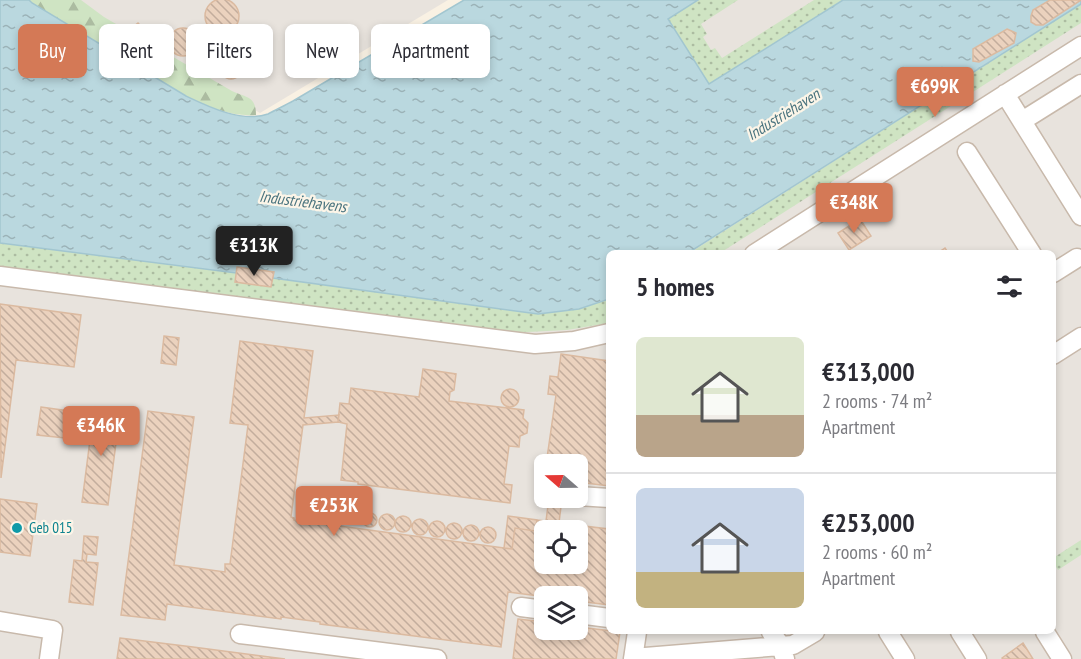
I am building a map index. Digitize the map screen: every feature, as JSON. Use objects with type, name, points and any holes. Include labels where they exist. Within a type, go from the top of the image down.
[{"type":"street","points":[[767,250],[808,219],[1081,46]]},
{"type":"street","points":[[1022,121],[1081,84]]},
{"type":"street","points":[[1005,94],[1081,216]]},
{"type":"street","points":[[967,152],[1029,250]]},
{"type":"street","points":[[1056,271],[1077,258]]},
{"type":"street","points":[[0,276],[525,343],[574,341],[606,334]]},
{"type":"street","points":[[1056,353],[1081,337]]},
{"type":"street","points":[[588,497],[606,498]]},
{"type":"street","points":[[521,607],[534,609]]},
{"type":"street","points":[[588,615],[606,618]]},
{"type":"street","points":[[0,621],[53,630],[49,659]]},
{"type":"street","points":[[240,634],[437,659]]},
{"type":"street","points":[[637,634],[633,658],[793,645],[811,634]]},
{"type":"street","points":[[889,634],[905,659]]},
{"type":"street","points":[[961,634],[977,659]]},
{"type":"street","points":[[1045,634],[1062,659]]},
{"type":"shaded area","points":[[70,0],[448,0],[408,24],[371,24],[371,46],[359,53],[359,24],[285,24],[285,78],[318,78],[260,113],[201,78],[273,78],[273,24],[186,24],[186,69],[174,62],[174,24],[110,24]]},
{"type":"shaded area","points":[[698,0],[843,0],[709,85],[668,19]]},
{"type":"shaded area","points":[[1081,0],[1081,659],[0,659],[0,207],[606,290],[606,634],[1056,634],[1056,250],[672,250]]},
{"type":"green space","points":[[29,0],[81,0],[116,24],[99,24],[99,44],[87,37],[87,24],[66,24]]},
{"type":"green space","points":[[698,0],[738,0],[701,24],[707,34],[703,37],[711,50],[715,48],[722,58],[814,0],[843,0],[709,85],[668,19]]},
{"type":"green space","points":[[1081,4],[1081,23],[725,250],[694,250]]},
{"type":"green space","points":[[174,57],[186,64],[186,78],[210,78],[250,98],[256,109],[256,115],[220,110],[186,96],[156,78],[174,78]]},
{"type":"green space","points":[[0,236],[236,273],[237,267],[274,272],[273,278],[538,314],[579,309],[606,300],[606,324],[567,330],[508,333],[0,267]]},
{"type":"green space","points":[[1081,540],[1081,555],[1058,570],[1056,556]]},
{"type":"water","points":[[0,0],[29,0],[67,24],[18,24],[18,78],[87,78],[87,36],[99,43],[99,78],[156,78],[205,105],[247,117],[268,114],[332,78],[359,78],[359,62],[371,55],[371,78],[490,78],[490,24],[423,24],[464,0],[698,0],[668,19],[709,84],[843,0],[1081,0],[1081,4],[693,250],[606,250],[606,300],[579,309],[538,314],[273,278],[273,272],[238,267],[236,273],[0,243]]},
{"type":"building","points":[[215,0],[229,0],[238,9],[237,24],[206,23],[206,9]]},
{"type":"building","points":[[1050,0],[1081,0],[1043,25],[1031,22],[1033,10]]},
{"type":"building","points":[[186,29],[186,55],[183,56],[174,53],[174,31]]},
{"type":"building","points":[[1007,29],[1016,33],[1014,43],[979,62],[973,61],[973,49]]},
{"type":"building","points":[[860,219],[871,236],[849,250],[838,233]]},
{"type":"building","points":[[237,267],[274,272],[271,287],[235,282]]},
{"type":"building","points":[[0,304],[81,315],[74,367],[16,360],[1,478]]},
{"type":"building","points":[[164,336],[179,338],[176,365],[161,363]]},
{"type":"building","points":[[240,341],[313,351],[304,418],[339,415],[338,422],[303,425],[291,517],[294,520],[512,549],[515,528],[534,531],[534,574],[588,574],[588,526],[606,529],[606,605],[588,602],[588,586],[534,586],[534,595],[508,592],[501,647],[167,604],[165,620],[121,615],[148,411],[194,417],[174,565],[225,572],[225,564],[230,564],[248,425],[230,423]]},
{"type":"building","points":[[561,354],[606,361],[606,486],[588,483],[588,454],[548,454],[556,395],[548,394],[550,376],[558,377]]},
{"type":"building","points":[[423,369],[456,374],[454,390],[450,392],[449,401],[524,410],[523,418],[528,423],[527,433],[520,436],[519,447],[509,446],[504,484],[512,485],[510,503],[341,480],[347,424],[338,422],[340,403],[349,404],[351,388],[419,397]]},
{"type":"building","points":[[510,389],[516,392],[519,398],[516,404],[510,407],[504,404],[501,398],[504,392]]},
{"type":"building","points":[[41,407],[69,411],[65,438],[37,435]]},
{"type":"building","points":[[94,409],[120,412],[108,505],[82,502]]},
{"type":"building","name":"Geb 015","points":[[0,499],[37,504],[30,556],[0,552]]},
{"type":"building","points":[[548,508],[561,508],[559,520],[546,520]]},
{"type":"building","points":[[345,510],[351,510],[355,517],[351,524],[345,524],[341,520],[341,514]]},
{"type":"building","points":[[367,513],[373,513],[377,520],[373,527],[367,527],[363,523],[363,517]]},
{"type":"building","points":[[387,514],[395,522],[387,530],[379,522]]},
{"type":"building","points":[[403,516],[411,524],[403,532],[395,524]]},
{"type":"building","points":[[508,516],[537,520],[534,520],[534,531],[515,528],[512,549],[504,548]]},
{"type":"building","points":[[420,519],[428,527],[420,535],[412,527]]},
{"type":"building","points":[[437,521],[445,529],[437,537],[429,529]]},
{"type":"building","points":[[454,523],[462,531],[454,539],[446,531]]},
{"type":"building","points":[[471,525],[479,533],[471,541],[463,533]]},
{"type":"building","points":[[488,527],[496,535],[488,543],[480,535]]},
{"type":"building","points":[[84,536],[98,537],[96,555],[87,554],[86,562],[98,563],[93,605],[69,602],[74,560],[82,561]]},
{"type":"building","points":[[518,619],[534,621],[534,640],[588,640],[588,628],[606,630],[606,634],[620,634],[616,659],[513,659]]},
{"type":"building","points":[[120,638],[193,647],[285,659],[117,659]]},
{"type":"building","points":[[1023,643],[1033,659],[1002,658]]},
{"type":"place","name":"Geb 015","points":[[17,528]]},
{"type":"water label","name":"Industriehaven","points":[[783,114]]},
{"type":"water label","name":"Industriehavens","points":[[303,201]]}]
